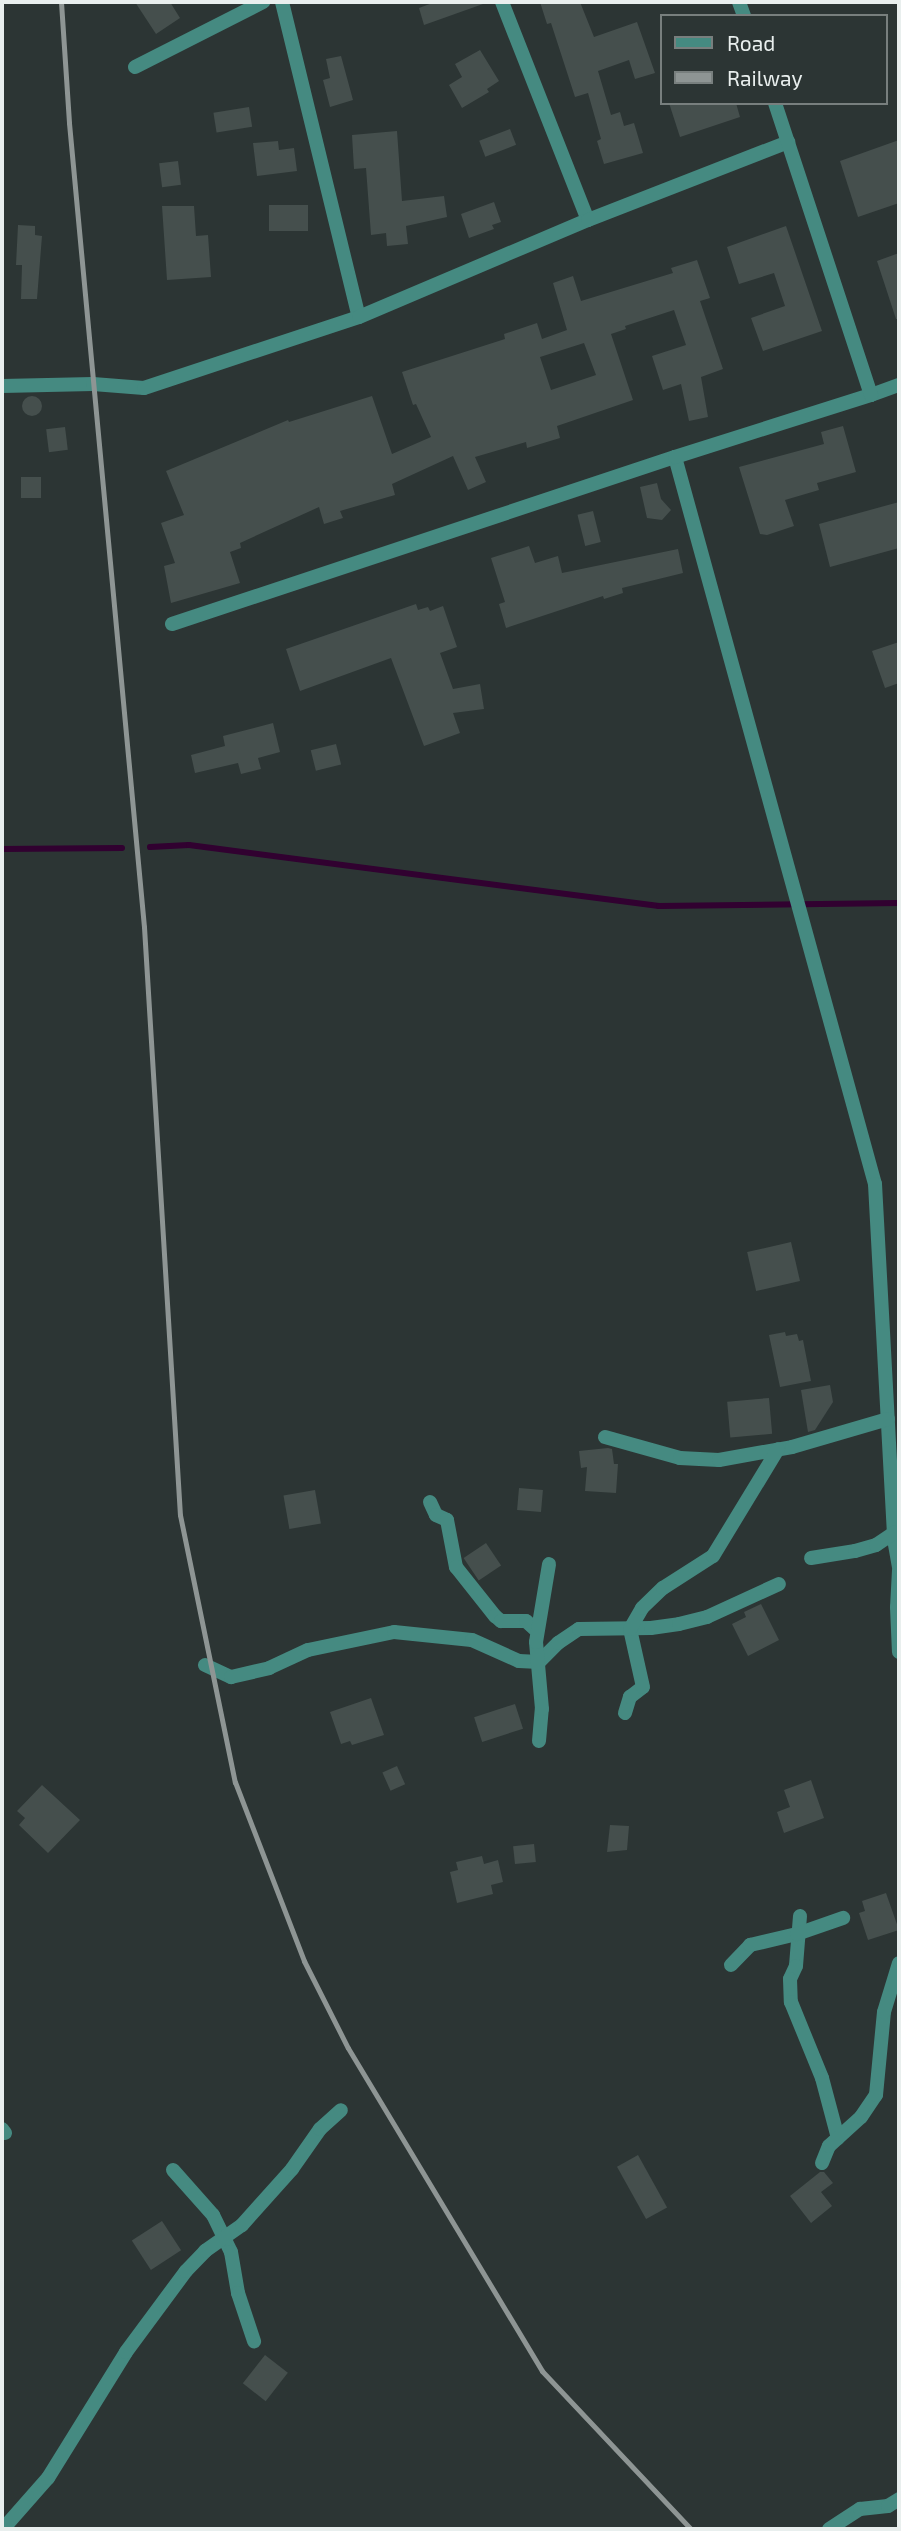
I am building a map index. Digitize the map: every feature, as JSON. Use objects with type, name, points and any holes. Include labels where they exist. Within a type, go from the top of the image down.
[{"type":"street","points":[[135,67],[262,2]]},
{"type":"street","points":[[282,2],[359,317]]},
{"type":"street","points":[[502,2],[587,220]]},
{"type":"street","points":[[776,105],[871,396]]},
{"type":"street","points":[[2,386],[93,384],[144,388],[359,317],[587,220],[788,142]]},
{"type":"street","points":[[172,624],[899,385]]},
{"type":"street","points":[[675,457],[875,1184],[894,1533],[899,1568],[899,1652]]},
{"type":"street","points":[[605,1437],[680,1458],[719,1460],[778,1449],[888,1419]]},
{"type":"street","points":[[625,1713],[630,1697],[643,1687],[630,1629],[642,1608],[663,1588],[713,1556],[778,1449]]},
{"type":"street","points":[[430,1503],[436,1515],[447,1520],[456,1567],[495,1616],[501,1621],[526,1621],[537,1630]]},
{"type":"street","points":[[811,1559],[876,1545],[894,1533]]},
{"type":"street","points":[[539,1741],[542,1709],[537,1630],[549,1564]]},
{"type":"street","points":[[205,1665],[231,1677],[269,1668],[308,1650],[394,1632],[472,1640],[519,1661],[539,1662],[558,1643],[579,1629],[630,1629],[679,1624],[706,1617],[779,1584]]},
{"type":"street","points":[[800,1916],[796,1966],[790,1979],[791,2002],[822,2078],[838,2138]]},
{"type":"street","points":[[731,1965],[750,1945],[797,1934],[843,1918]]},
{"type":"street","points":[[822,2164],[829,2146],[861,2117],[876,2095],[884,2012],[899,1963]]},
{"type":"street","points":[[3,2529],[48,2478],[67,2443],[126,2352],[186,2271],[205,2251],[224,2239],[251,2215],[292,2169],[320,2129],[341,2110]]},
{"type":"street","points":[[173,2170],[213,2216],[232,2252],[232,2269],[242,2309],[254,2340]]},
{"type":"street","points":[[830,2529],[860,2509],[888,2507],[899,2499]]},
{"type":"building","points":[[135,2],[170,2],[180,18],[156,34]]},
{"type":"building","points":[[435,2],[483,4],[424,25],[419,8]]},
{"type":"building","points":[[540,2],[580,2],[594,37],[637,22],[655,73],[635,79],[629,60],[598,71],[611,115],[620,112],[624,126],[634,123],[643,153],[604,164],[597,141],[601,139],[588,93],[575,97],[551,23],[547,24]]},
{"type":"building","points":[[480,50],[499,81],[487,89],[489,92],[462,108],[449,85],[462,77],[455,64]]},
{"type":"building","points":[[341,56],[353,100],[330,107],[323,80],[330,78],[326,59]]},
{"type":"building","points":[[670,105],[737,105],[740,117],[680,137]]},
{"type":"building","points":[[249,107],[252,127],[217,132],[213,113]]},
{"type":"building","points":[[510,129],[516,145],[485,157],[479,141]]},
{"type":"building","points":[[397,131],[402,201],[444,196],[447,217],[406,226],[408,244],[387,246],[386,233],[371,235],[366,168],[354,169],[352,135]]},
{"type":"building","points":[[899,140],[899,203],[858,217],[840,161]]},
{"type":"building","points":[[278,141],[279,150],[294,148],[297,171],[257,176],[253,143]]},
{"type":"building","points":[[178,161],[181,185],[162,187],[159,163]]},
{"type":"building","points":[[494,202],[501,222],[492,225],[494,229],[469,238],[461,214]]},
{"type":"building","points":[[269,205],[308,205],[308,231],[269,231]]},
{"type":"building","points":[[162,206],[194,206],[196,236],[208,235],[211,277],[167,280]]},
{"type":"building","points":[[18,225],[35,226],[35,235],[42,236],[37,299],[21,299],[22,265],[16,265]]},
{"type":"building","points":[[786,226],[822,331],[763,351],[751,318],[785,306],[774,273],[739,284],[727,247]]},
{"type":"building","points":[[899,253],[899,319],[896,319],[877,261]]},
{"type":"building","points":[[697,260],[710,298],[700,301],[723,369],[701,377],[708,417],[689,421],[681,384],[663,390],[652,356],[686,345],[674,310],[625,326],[626,329],[611,334],[633,400],[557,426],[560,438],[527,448],[526,442],[475,457],[486,482],[468,490],[453,456],[392,484],[395,495],[340,511],[343,518],[324,524],[319,507],[240,543],[241,548],[230,552],[240,583],[171,603],[164,566],[175,563],[161,523],[184,515],[166,471],[288,420],[289,422],[372,396],[392,454],[431,437],[416,404],[413,405],[402,372],[505,339],[504,334],[537,323],[542,339],[567,330],[553,283],[573,276],[581,301],[673,273],[671,268]],"holes":[[[584,343],[596,375],[551,390],[540,357]]]},
{"type":"building","points":[[32,396],[39,399],[42,406],[39,413],[32,416],[25,413],[22,406],[25,399]]},
{"type":"building","points":[[843,426],[856,472],[817,483],[819,490],[785,500],[794,526],[767,535],[760,534],[739,467],[824,444],[821,432]]},
{"type":"building","points":[[65,427],[68,450],[49,452],[46,429]]},
{"type":"building","points":[[21,477],[41,477],[41,498],[21,498]]},
{"type":"building","points":[[657,483],[661,499],[671,510],[662,520],[647,518],[640,487]]},
{"type":"building","points":[[899,502],[899,548],[830,567],[819,524]]},
{"type":"building","points":[[593,511],[601,542],[585,546],[577,515]]},
{"type":"building","points":[[529,546],[535,563],[558,556],[562,573],[678,549],[683,573],[622,588],[623,593],[604,599],[603,596],[506,628],[499,604],[505,602],[491,558]]},
{"type":"building","points":[[416,604],[418,610],[428,607],[430,611],[443,606],[457,647],[440,653],[453,689],[480,684],[484,709],[453,713],[460,733],[424,746],[391,658],[300,691],[286,649]]},
{"type":"building","points":[[899,642],[899,683],[885,688],[872,651]]},
{"type":"building","points":[[273,723],[280,752],[258,758],[261,769],[241,774],[238,763],[195,773],[191,755],[225,746],[223,736]]},
{"type":"building","points":[[336,744],[341,764],[316,771],[311,750]]},
{"type":"building","points":[[791,1242],[800,1281],[756,1291],[747,1252]]},
{"type":"building","points":[[785,1332],[786,1336],[797,1334],[799,1341],[803,1340],[811,1381],[780,1387],[769,1335]]},
{"type":"building","points":[[830,1385],[833,1402],[815,1430],[808,1432],[801,1390]]},
{"type":"building","points":[[769,1398],[772,1434],[730,1438],[727,1402]]},
{"type":"building","points":[[612,1449],[614,1464],[618,1464],[616,1493],[585,1491],[587,1467],[581,1468],[579,1451]]},
{"type":"building","points":[[519,1488],[543,1490],[541,1512],[517,1510]]},
{"type":"building","points":[[315,1490],[321,1523],[289,1529],[283,1496]]},
{"type":"building","points":[[486,1543],[501,1565],[479,1580],[464,1558]]},
{"type":"building","points":[[761,1604],[779,1640],[748,1656],[732,1624],[746,1617],[744,1612]]},
{"type":"building","points":[[371,1698],[384,1735],[352,1745],[350,1741],[341,1744],[330,1712]]},
{"type":"building","points":[[515,1704],[523,1729],[482,1742],[474,1717]]},
{"type":"building","points":[[397,1766],[405,1784],[391,1791],[382,1773]]},
{"type":"building","points":[[811,1780],[824,1818],[784,1833],[777,1812],[790,1807],[784,1790]]},
{"type":"building","points":[[42,1785],[80,1820],[48,1853],[19,1825],[25,1818],[17,1811]]},
{"type":"building","points":[[610,1825],[629,1826],[627,1850],[607,1852]]},
{"type":"building","points":[[534,1844],[536,1862],[515,1864],[513,1846]]},
{"type":"building","points":[[482,1856],[484,1864],[498,1860],[503,1882],[491,1885],[493,1894],[457,1903],[450,1872],[458,1870],[456,1862]]},
{"type":"building","points":[[886,1893],[899,1930],[868,1940],[859,1913],[865,1911],[862,1901]]},
{"type":"building","points":[[638,2155],[667,2207],[646,2219],[617,2167]]},
{"type":"building","points":[[820,2172],[824,2172],[833,2183],[821,2192],[832,2206],[811,2223],[790,2196]]},
{"type":"building","points":[[162,2221],[181,2250],[151,2270],[132,2241]]},
{"type":"building","points":[[265,2355],[288,2373],[266,2401],[243,2383]]},
{"type":"waterway","points":[[150,847],[189,845],[659,906],[899,903]]},
{"type":"waterway","points":[[2,849],[122,848]]},
{"type":"railway","points":[[61,2],[69,123],[144,927],[180,1515],[235,1782],[304,1961],[348,2048],[542,2371],[691,2529]]}]
